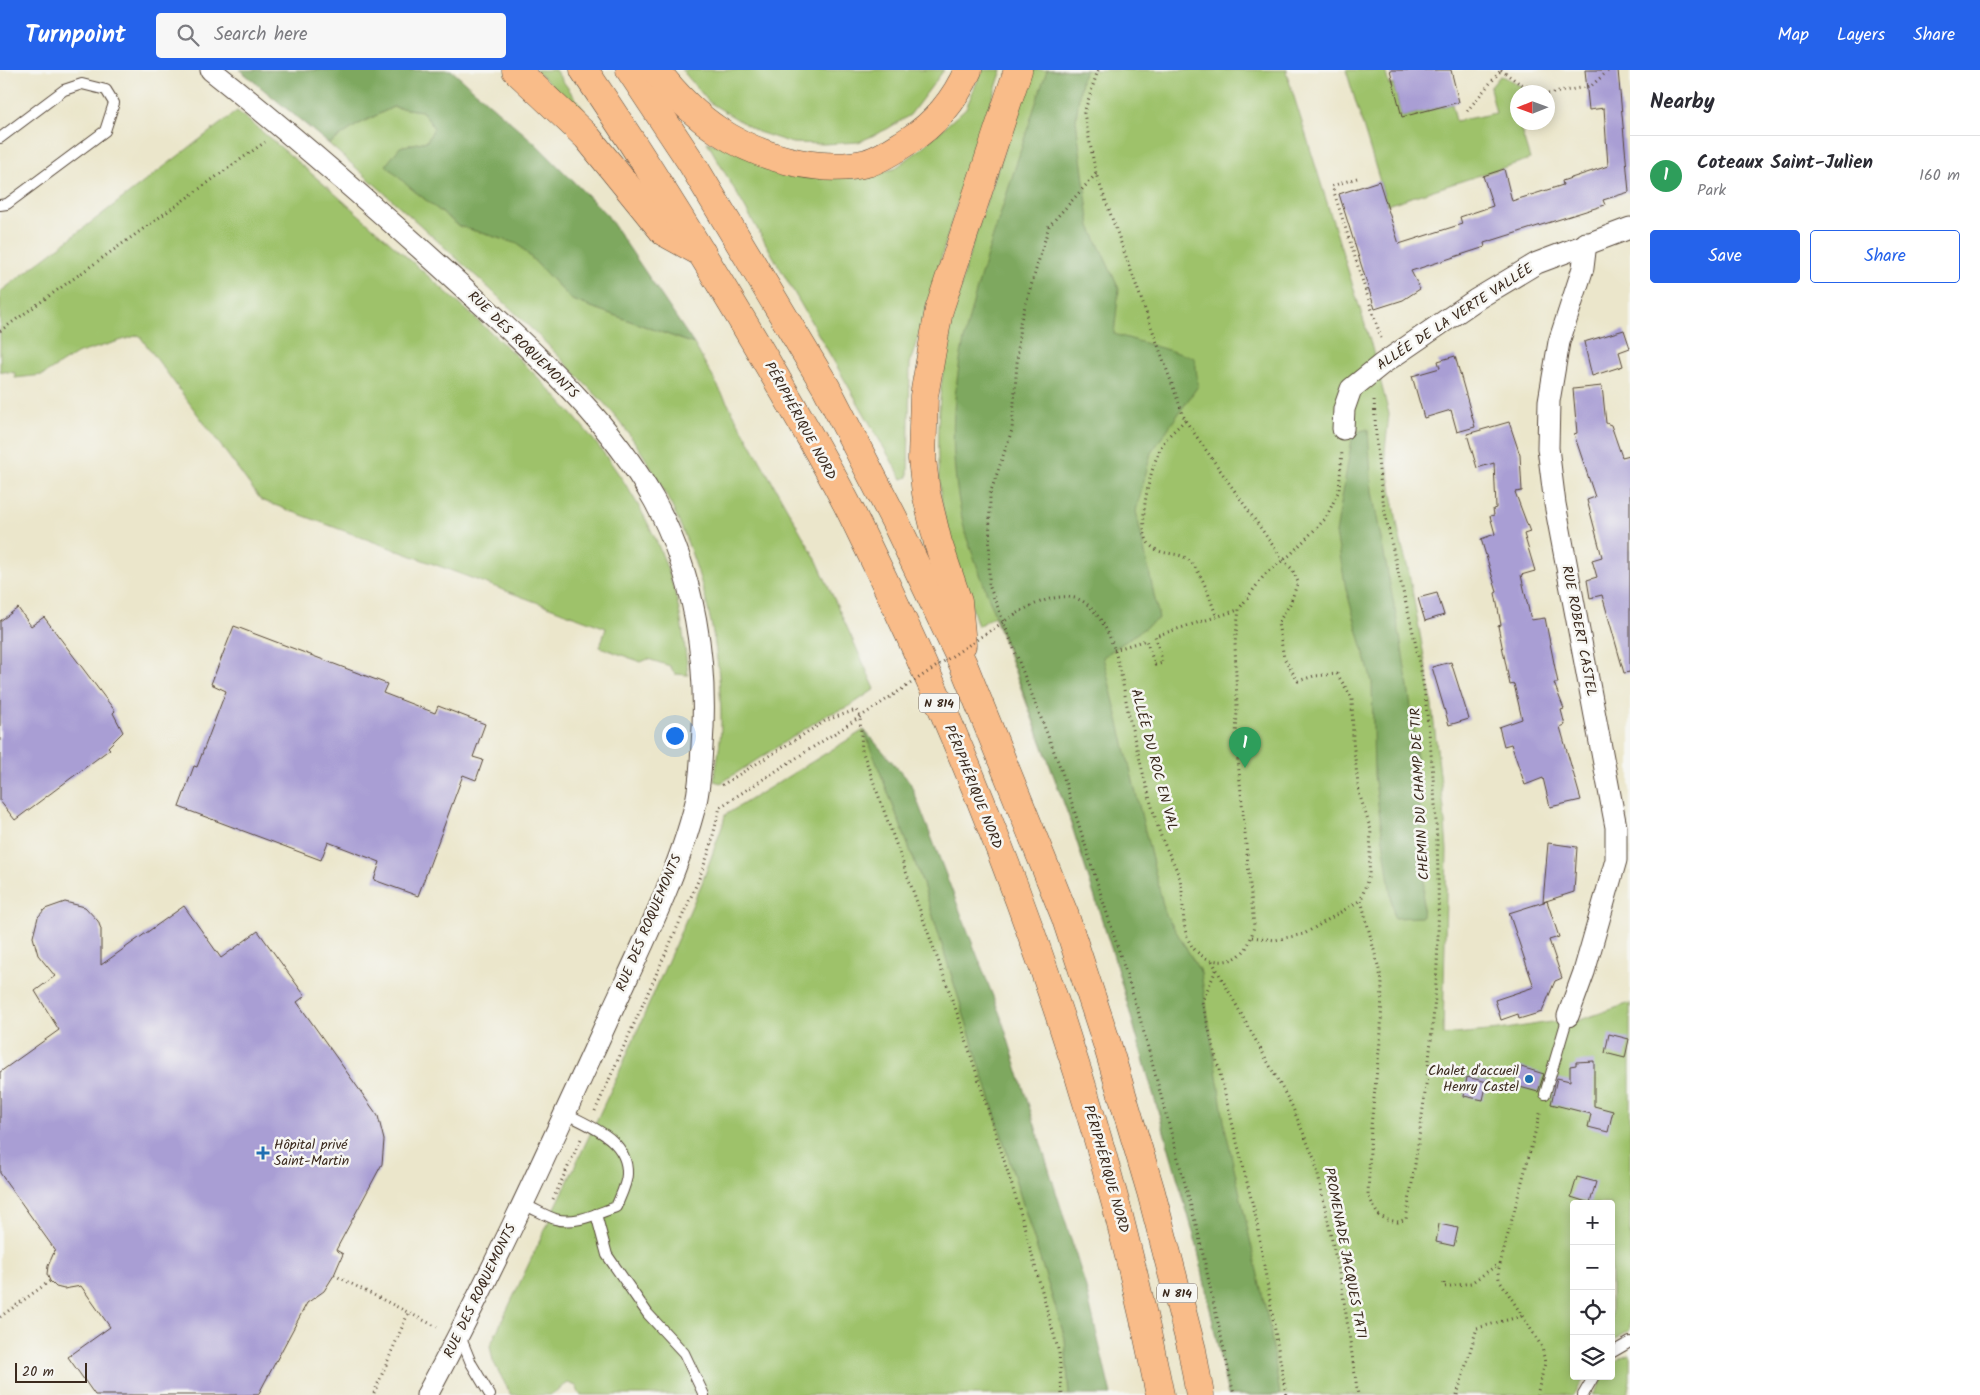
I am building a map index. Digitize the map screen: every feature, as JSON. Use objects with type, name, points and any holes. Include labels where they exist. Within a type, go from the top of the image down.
[{"type":"highway","points":[[516,70],[586,137],[664,232],[703,253]]},
{"type":"highway","name":"PÉRIPHÉRIQUE NORD","points":[[584,70],[655,174],[788,398],[851,512],[960,750],[1032,940],[1080,1076],[1121,1222],[1160,1395]]},
{"type":"highway","name":"N 814","points":[[630,70],[696,170],[826,388],[894,518],[963,664],[1065,916],[1107,1044],[1151,1192],[1192,1350],[1200,1395]]},
{"type":"highway","points":[[656,70],[694,112],[743,146],[770,157],[825,167],[869,162],[894,150],[925,130],[951,100],[961,86],[968,70]]},
{"type":"highway","points":[[963,664],[958,602],[938,543],[926,494],[922,459],[924,396],[939,310],[1018,70]]},
{"type":"street","name":"RUE DES ROQUEMONTS","points":[[211,70],[281,126],[558,376],[609,433],[654,500],[681,560],[701,647],[705,690],[701,771],[696,801],[672,874],[565,1113],[460,1335],[427,1395]]},
{"type":"street","name":"ALLÉE DE LA VERTE VALLÉE","points":[[1343,428],[1344,409],[1348,396],[1356,383],[1373,370],[1477,299],[1531,267],[1586,243],[1630,228]]},
{"type":"street","name":"RUE ROBERT CASTEL","points":[[1568,1016],[1623,859],[1557,513],[1548,448],[1549,401],[1558,342],[1583,268],[1586,243]]},
{"type":"lane","points":[[0,138],[64,90],[82,84],[106,90],[114,103],[105,132],[7,204],[0,205]]},
{"type":"lane","points":[[1545,1094],[1568,1016]]},
{"type":"lane","points":[[522,1204],[556,1219],[568,1220],[596,1214],[616,1207],[628,1175],[625,1153],[607,1135],[565,1113]]},
{"type":"lane","points":[[596,1214],[607,1255],[648,1314],[684,1352],[704,1395]]},
{"type":"lane","points":[[460,1335],[471,1363],[490,1395]]},
{"type":"lane","points":[[1615,1350],[1630,1342]]},
{"type":"lane","points":[[1583,1395],[1592,1380]]},
{"type":"path","points":[[1098,70],[1084,113],[1096,174],[1185,420],[1283,560],[1292,569],[1298,582],[1290,604],[1278,623],[1284,658],[1298,681],[1314,676],[1337,674],[1352,698],[1353,741],[1360,793],[1371,830],[1368,875],[1361,900],[1304,934],[1275,940],[1252,937]]},
{"type":"path","points":[[1467,111],[1501,70],[1525,85]]},
{"type":"path","points":[[1555,93],[1591,86],[1609,70]]},
{"type":"path","points":[[0,331],[264,142],[281,126]]},
{"type":"path","points":[[1096,174],[1049,226],[1020,323],[1012,430],[990,494],[989,585],[1062,772],[1138,1011],[1198,1232],[1234,1395]]},
{"type":"path","points":[[1357,178],[1332,186],[1380,335]]},
{"type":"path","name":"CHEMIN DU CHAMP DE TIR","points":[[1361,900],[1382,981],[1381,1032],[1370,1126],[1368,1195],[1378,1214],[1388,1220],[1398,1222],[1406,1219],[1421,1129],[1434,1009],[1437,962],[1435,829],[1425,695],[1388,529],[1376,435],[1373,370]]},
{"type":"path","points":[[1185,420],[1164,442],[1145,496],[1144,524],[1149,544],[1161,553],[1183,556],[1199,572],[1217,618]]},
{"type":"path","points":[[1114,650],[1146,640],[1155,665],[1163,663],[1155,636],[1217,618],[1238,609],[1266,573],[1283,560],[1326,518],[1336,499],[1341,470],[1343,428]]},
{"type":"path","name":"ALLÉE DU ROC EN VAL","points":[[718,817],[723,805],[1017,613],[1037,602],[1054,597],[1080,601],[1096,614],[1114,650],[1158,828],[1180,879],[1187,934],[1190,943],[1200,955],[1212,960]]},
{"type":"path","points":[[1212,960],[1223,961],[1238,956],[1247,948],[1252,937],[1254,909],[1243,825],[1236,741],[1235,643],[1238,609]]},
{"type":"path","points":[[718,788],[826,720],[856,710],[860,717],[862,750],[960,1021],[1020,1211],[1059,1353],[1062,1395]]},
{"type":"path","name":"PROMENADE JACQUES TATI","points":[[1212,960],[1292,1106],[1315,1161],[1342,1287],[1358,1395]]},
{"type":"path","points":[[1216,969],[1202,1002],[1256,1218],[1286,1395]]},
{"type":"path","points":[[1537,1395],[1544,1368],[1544,1352],[1499,1279],[1498,1264],[1545,1094]]},
{"type":"path","points":[[558,1188],[581,1141]]},
{"type":"path","points":[[1444,1284],[1444,1287],[1471,1283],[1498,1264]]},
{"type":"path","points":[[334,1275],[381,1300],[409,1311],[431,1324]]},
{"type":"path","points":[[0,1317],[50,1281]]},
{"type":"path","points":[[374,1394],[409,1311]]},
{"type":"path","points":[[1457,1395],[1477,1328],[1522,1316]]},
{"type":"green space","points":[[240,70],[451,70],[536,144],[607,215],[694,344],[572,300],[518,244],[459,226],[408,186],[386,165],[400,147],[427,141],[434,128],[422,111],[393,107],[357,125],[329,144]]},
{"type":"green space","points":[[555,70],[591,120],[536,71]]},
{"type":"green space","points":[[682,70],[944,70],[910,115],[887,129],[859,142],[824,144],[792,143],[758,132],[709,102]]},
{"type":"green space","points":[[982,70],[1002,70],[960,194],[910,364],[908,477],[902,479],[707,142],[853,178],[894,169],[918,151],[966,108]]},
{"type":"green space","points":[[1032,70],[1288,70],[1286,71],[1371,344],[1389,414],[1385,451],[1399,534],[1409,573],[1430,689],[1444,809],[1447,850],[1443,1035],[1499,1030],[1551,1022],[1574,1022],[1630,1003],[1630,1330],[1615,1339],[1615,1200],[1570,1200],[1570,1380],[1583,1380],[1574,1395],[1228,1395],[1197,1246],[1114,957],[1069,817],[994,616],[978,626],[942,508],[938,436],[942,382],[950,329],[963,276],[996,172]]},
{"type":"green space","points":[[1047,70],[1086,70],[1081,80],[1076,120],[1090,226],[1119,289],[1114,334],[1195,358],[1198,386],[1151,453],[1136,511],[1159,618],[1103,657],[1165,913],[1201,973],[1225,1127],[1270,1329],[1280,1395],[1228,1395],[1197,1246],[1114,957],[1069,817],[966,536],[958,493],[954,452],[954,413],[965,337],[986,259]]},
{"type":"green space","points":[[1346,70],[1385,70],[1389,85],[1393,84],[1402,117],[1452,104],[1456,121],[1496,113],[1490,88],[1500,76],[1519,85],[1510,85],[1510,130],[1521,130],[1530,159],[1387,205]]},
{"type":"green space","points":[[393,107],[422,111],[434,128],[427,141],[400,147],[408,186],[459,226],[518,244],[572,300],[694,344],[817,561],[875,689],[850,706],[825,716],[721,783],[714,781],[720,744],[721,722],[719,681],[714,641],[706,601],[680,524],[662,487],[641,452],[605,404],[502,300],[329,144],[357,125]]},
{"type":"green space","points":[[237,111],[465,308],[539,379],[574,417],[606,457],[635,499],[658,544],[675,593],[683,633],[688,675],[675,674],[670,666],[648,659],[641,662],[600,647],[606,628],[261,500],[139,335],[76,354],[43,375],[15,378],[15,373],[0,371],[0,292]]},
{"type":"green space","points":[[1368,429],[1372,492],[1400,636],[1414,726],[1425,870],[1422,917],[1394,918],[1374,775],[1372,682],[1346,589],[1336,533],[1353,433]]},
{"type":"green space","points":[[864,730],[922,881],[1065,1338],[1069,1395],[580,1395],[576,1386],[568,1383],[550,1395],[511,1395],[493,1361],[490,1346],[617,1077],[702,883],[725,815]]},
{"type":"green space","points":[[864,730],[910,782],[1001,1017],[1085,1284],[1111,1395],[1069,1395],[1065,1338],[922,881]]},
{"type":"green space","points":[[1630,1354],[1630,1380],[1627,1395],[1593,1395],[1602,1380],[1615,1380],[1615,1362],[1621,1357]]},
{"type":"building","points":[[1390,70],[1451,70],[1459,102],[1402,117]]},
{"type":"building","points":[[1585,70],[1618,70],[1629,192],[1603,200],[1605,205],[1484,243],[1485,247],[1411,271],[1420,289],[1403,300],[1375,309],[1339,194],[1379,181],[1399,244],[1462,224],[1460,217],[1493,206],[1483,176],[1504,169],[1512,201],[1563,185],[1562,181],[1608,166],[1604,108],[1589,110]]},
{"type":"building","points":[[1624,330],[1630,348],[1619,352],[1623,366],[1592,376],[1584,342]]},
{"type":"building","points":[[1455,356],[1475,427],[1457,432],[1451,410],[1424,418],[1412,376],[1440,368],[1438,361]]},
{"type":"building","points":[[1602,386],[1606,423],[1611,425],[1622,457],[1630,455],[1630,672],[1624,673],[1602,595],[1590,598],[1587,580],[1597,577],[1592,560],[1602,557],[1587,500],[1595,497],[1574,434],[1577,433],[1573,389]]},
{"type":"building","points":[[1509,422],[1520,455],[1522,491],[1515,492],[1530,532],[1524,534],[1535,571],[1521,575],[1531,620],[1545,618],[1558,683],[1554,683],[1564,709],[1561,710],[1565,725],[1560,727],[1581,800],[1550,807],[1543,778],[1525,785],[1511,744],[1504,746],[1499,727],[1522,719],[1514,684],[1510,685],[1498,626],[1501,625],[1495,593],[1497,592],[1481,539],[1495,534],[1490,516],[1494,515],[1493,509],[1496,508],[1494,463],[1477,468],[1467,434]]},
{"type":"building","points":[[1437,593],[1444,615],[1425,621],[1418,598]]},
{"type":"building","points":[[18,608],[31,626],[44,617],[115,711],[113,713],[123,732],[108,747],[110,749],[15,820],[0,801],[0,621]]},
{"type":"building","points":[[234,626],[387,684],[383,693],[435,713],[438,706],[485,724],[473,757],[483,760],[476,780],[463,775],[418,896],[374,880],[380,862],[328,842],[321,860],[179,807],[194,766],[197,767],[226,691],[211,684]]},
{"type":"building","points":[[1451,662],[1469,719],[1449,725],[1432,667]]},
{"type":"building","points":[[1548,843],[1577,847],[1574,892],[1543,902]]},
{"type":"building","points":[[1547,901],[1559,937],[1549,940],[1562,978],[1555,981],[1542,1012],[1519,1019],[1518,1014],[1501,1020],[1495,1000],[1534,987],[1509,913]]},
{"type":"building","name":"Hôpital privé Saint-Martin","points":[[65,902],[85,907],[98,921],[101,929],[101,965],[184,906],[221,958],[258,931],[305,996],[297,1002],[378,1116],[384,1140],[382,1164],[336,1250],[343,1254],[334,1275],[324,1291],[307,1303],[258,1395],[95,1395],[68,1357],[110,1327],[81,1286],[64,1289],[56,1287],[50,1281],[47,1274],[48,1266],[55,1250],[0,1173],[0,1072],[59,1030],[35,991],[55,976],[38,955],[33,937],[38,917],[45,909]]},
{"type":"building","points":[[1609,1034],[1629,1039],[1625,1058],[1605,1053]]},
{"type":"building","points":[[1594,1061],[1594,1106],[1613,1111],[1608,1132],[1588,1127],[1591,1114],[1551,1104],[1557,1078],[1570,1081],[1570,1066],[1576,1065],[1576,1062]]},
{"type":"building","name":"Chalet d'accueil Henry Castel","points":[[1521,1067],[1544,1074],[1538,1092],[1516,1086]]},
{"type":"building","points":[[1467,1077],[1487,1082],[1483,1100],[1464,1096]]},
{"type":"building","points":[[1577,1177],[1596,1182],[1591,1200],[1580,1200],[1571,1197]]},
{"type":"building","points":[[1439,1224],[1458,1228],[1454,1246],[1436,1242]]},
{"type":"place","name":"Coteaux Saint-Julien","points":[[1245,768]]},
{"type":"place","name":"Chalet d'accueil Henry Castel","points":[[1529,1079]]},
{"type":"place","name":"Hôpital privé Saint-Martin","points":[[263,1153]]}]
